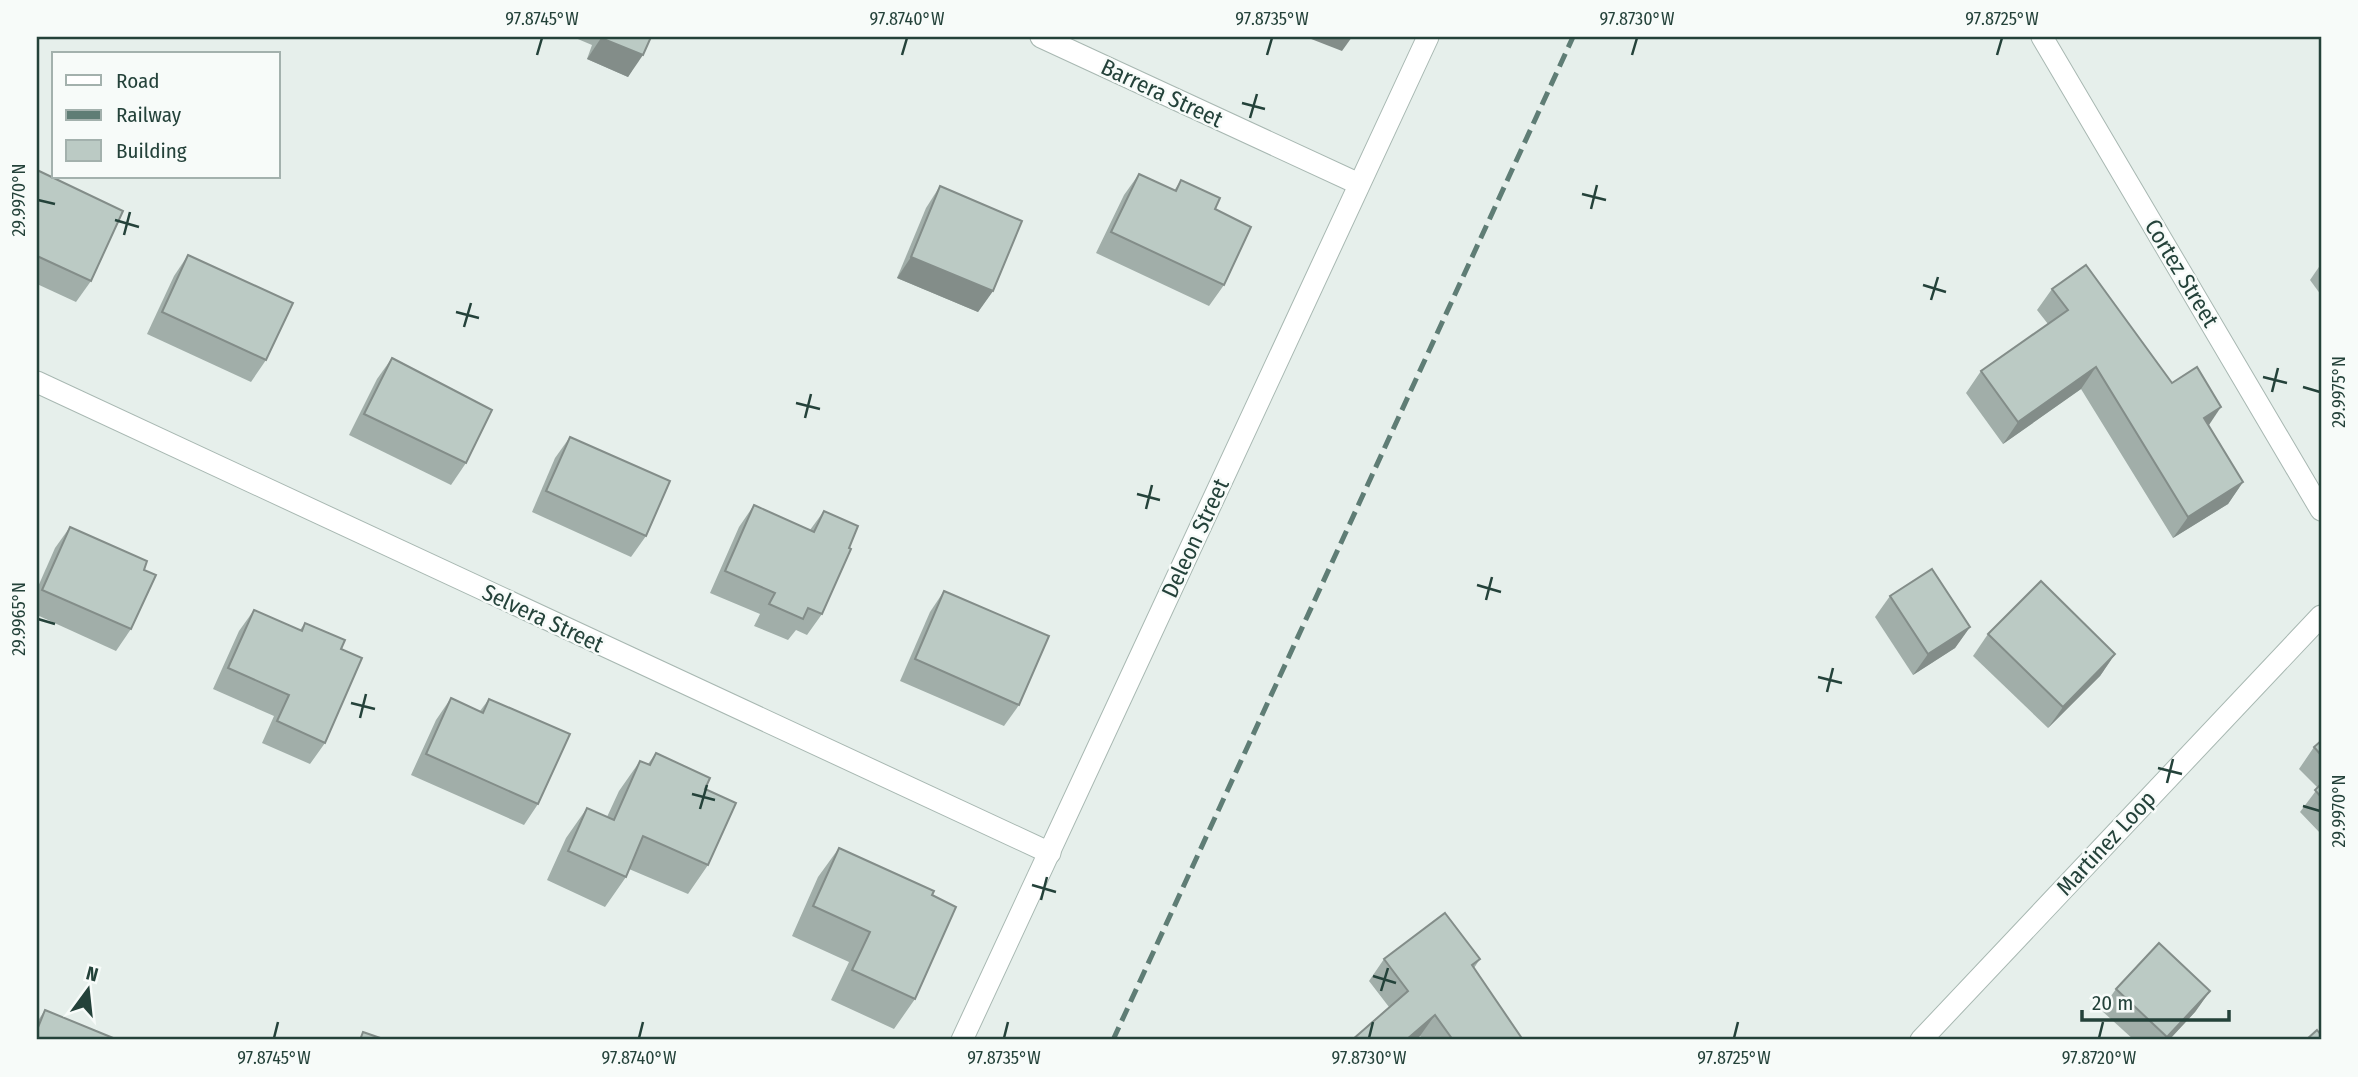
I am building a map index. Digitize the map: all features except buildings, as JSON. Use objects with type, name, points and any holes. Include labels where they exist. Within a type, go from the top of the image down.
[{"type":"street","name":"Barrera Street","points":[[1041,37],[1359,184]]},
{"type":"street","name":"Deleon Street","points":[[962,1040],[1428,37]]},
{"type":"street","name":"Cortez Street","points":[[2042,37],[2321,510]]},
{"type":"street","name":"Selvera Street","points":[[37,382],[1050,853]]},
{"type":"street","name":"Martinez Loop","points":[[1921,1040],[2321,616]]},
{"type":"railway","points":[[1113,1040],[1573,37]]}]
